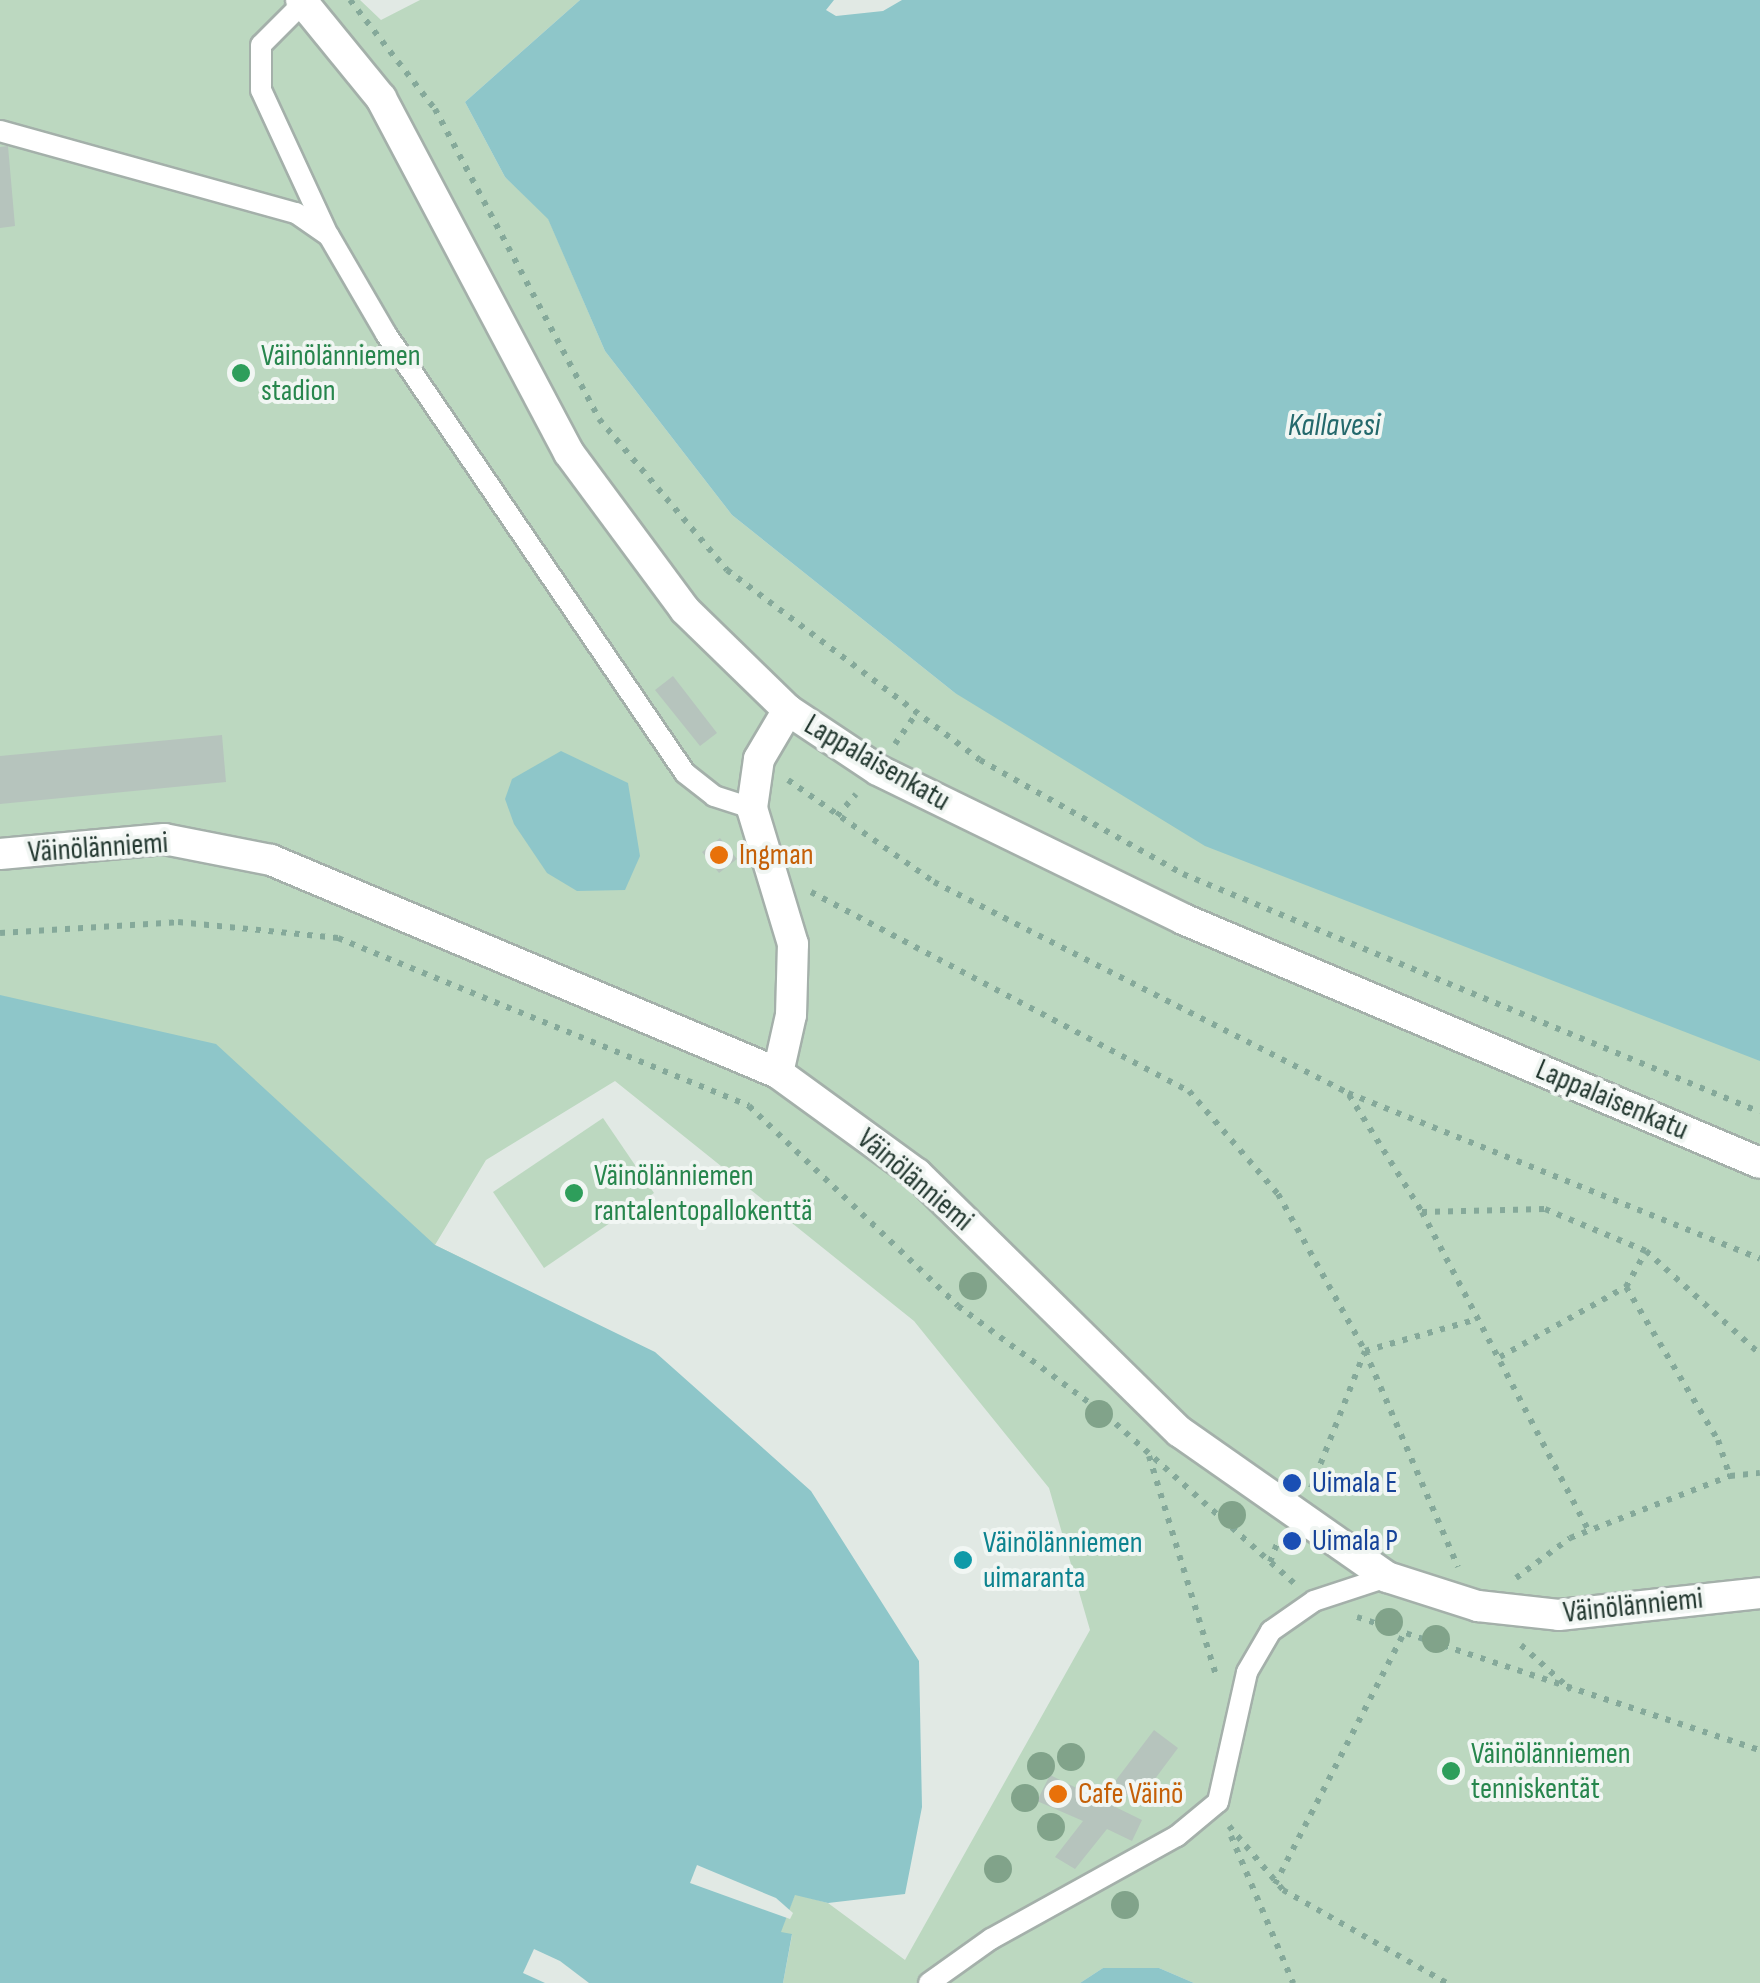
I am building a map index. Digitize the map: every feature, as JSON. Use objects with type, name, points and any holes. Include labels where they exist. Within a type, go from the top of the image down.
[{"type":"street","name":"Lappalaisenkatu","points":[[302,2],[380,98],[569,453],[685,610],[788,710],[878,770],[1183,919],[1760,1163]]},
{"type":"street","points":[[778,1072],[790,1016],[792,944],[752,808],[759,759],[788,710]]},
{"type":"street","name":"Väinölänniemi","points":[[0,854],[164,839],[270,860],[778,1072],[917,1174],[1180,1432],[1387,1578],[1478,1606],[1559,1615],[1760,1593]]},
{"type":"lane","points":[[302,2],[262,46],[261,90],[329,236],[386,334],[686,773],[714,796],[752,808]]},
{"type":"lane","points":[[0,130],[296,213],[329,236]]},
{"type":"lane","points":[[929,1983],[991,1938],[1177,1836],[1218,1802],[1247,1672],[1271,1631],[1314,1601],[1387,1578]]},
{"type":"path","points":[[350,0],[435,109],[599,419],[727,570],[980,760],[1184,874],[1760,1112]]},
{"type":"path","points":[[759,759],[934,882],[1348,1094],[1760,1258]]},
{"type":"path","points":[[772,872],[1189,1091],[1278,1194],[1364,1351],[1478,1606],[1576,1695]]},
{"type":"path","points":[[0,933],[178,922],[338,938],[750,1106],[958,1306],[1148,1454],[1314,1601],[1576,1695],[1760,1750]]},
{"type":"path","points":[[728,1098],[749,1060]]},
{"type":"path","points":[[1348,1094],[1422,1212],[1474,1320],[1500,1357],[1588,1531]]},
{"type":"path","points":[[1422,1212],[1545,1209],[1646,1251],[1760,1354]]},
{"type":"path","points":[[1500,1357],[1626,1287],[1646,1251]]},
{"type":"path","points":[[1626,1287],[1718,1440],[1730,1476]]},
{"type":"path","points":[[1364,1351],[1474,1320]]},
{"type":"path","points":[[1300,1517],[1364,1351]]},
{"type":"path","points":[[1148,1454],[1232,1727]]},
{"type":"path","points":[[1478,1606],[1588,1531],[1730,1476],[1760,1473]]},
{"type":"path","points":[[1275,1884],[1404,1633]]},
{"type":"path","points":[[1218,1802],[1275,1884],[1448,1983]]},
{"type":"path","points":[[1218,1802],[1293,1983]]},
{"type":"green space","points":[[0,0],[360,0],[381,20],[420,0],[580,0],[465,102],[505,177],[548,218],[605,351],[732,515],[955,693],[1760,922],[1760,1983],[1194,1983],[1159,1968],[1103,1968],[1080,1983],[783,1983],[792,1935],[780,1933],[795,1894],[828,1903],[905,1960],[1090,1630],[1049,1488],[914,1321],[615,1081],[486,1160],[435,1245],[478,1266],[0,1243]]},
{"type":"green space","name":"Väinölänniemen rantalentopallokenttä","points":[[603,1118],[654,1193],[544,1268],[493,1192]]},
{"type":"water","name":"Kallavesi","points":[[580,0],[834,0],[826,10],[836,16],[883,11],[902,0],[1760,0],[1760,1061],[1205,846],[955,693],[732,515],[605,351],[548,219],[505,177],[465,102]]},
{"type":"water","points":[[561,751],[628,783],[640,856],[625,890],[577,891],[547,873],[514,824],[505,799],[512,779]]},
{"type":"water","points":[[0,995],[216,1044],[435,1245],[655,1352],[811,1491],[919,1661],[922,1807],[905,1894],[828,1903],[795,1895],[781,1932],[792,1934],[783,1983],[0,1983]]},
{"type":"water","points":[[1103,1968],[1159,1968],[1194,1983],[1080,1983]]},
{"type":"pier","points":[[697,1865],[776,1898],[793,1913],[790,1919],[690,1883]]},
{"type":"pier","points":[[534,1949],[560,1961],[589,1983],[545,1983],[523,1973]]},
{"type":"building","points":[[8,146],[15,226],[0,228],[0,147]]},
{"type":"building","points":[[673,676],[717,733],[700,746],[655,690]]},
{"type":"building","points":[[222,735],[226,782],[0,804],[0,756]]},
{"type":"building","name":"Ingman","points":[[720,838],[737,859],[719,873],[702,852]]},
{"type":"building","points":[[1154,1730],[1178,1748],[1137,1803],[1113,1784]]},
{"type":"building","points":[[1050,1775],[1142,1820],[1132,1841],[1107,1829],[1075,1869],[1055,1857],[1083,1821],[1037,1801]]},
{"type":"place","name":"Väinölänniemen stadion","points":[[241,373]]},
{"type":"place","name":"Ingman","points":[[719,855]]},
{"type":"place","name":"Väinölänniemen rantalentopallokenttä","points":[[574,1193]]},
{"type":"place","name":"Uimala E","points":[[1292,1483]]},
{"type":"place","name":"Uimala P","points":[[1292,1541]]},
{"type":"place","name":"Väinölänniemen uimaranta","points":[[963,1560]]},
{"type":"place","name":"Väinölänniemen tenniskentät","points":[[1451,1771]]},
{"type":"place","name":"Cafe Väinö","points":[[1058,1794]]}]
